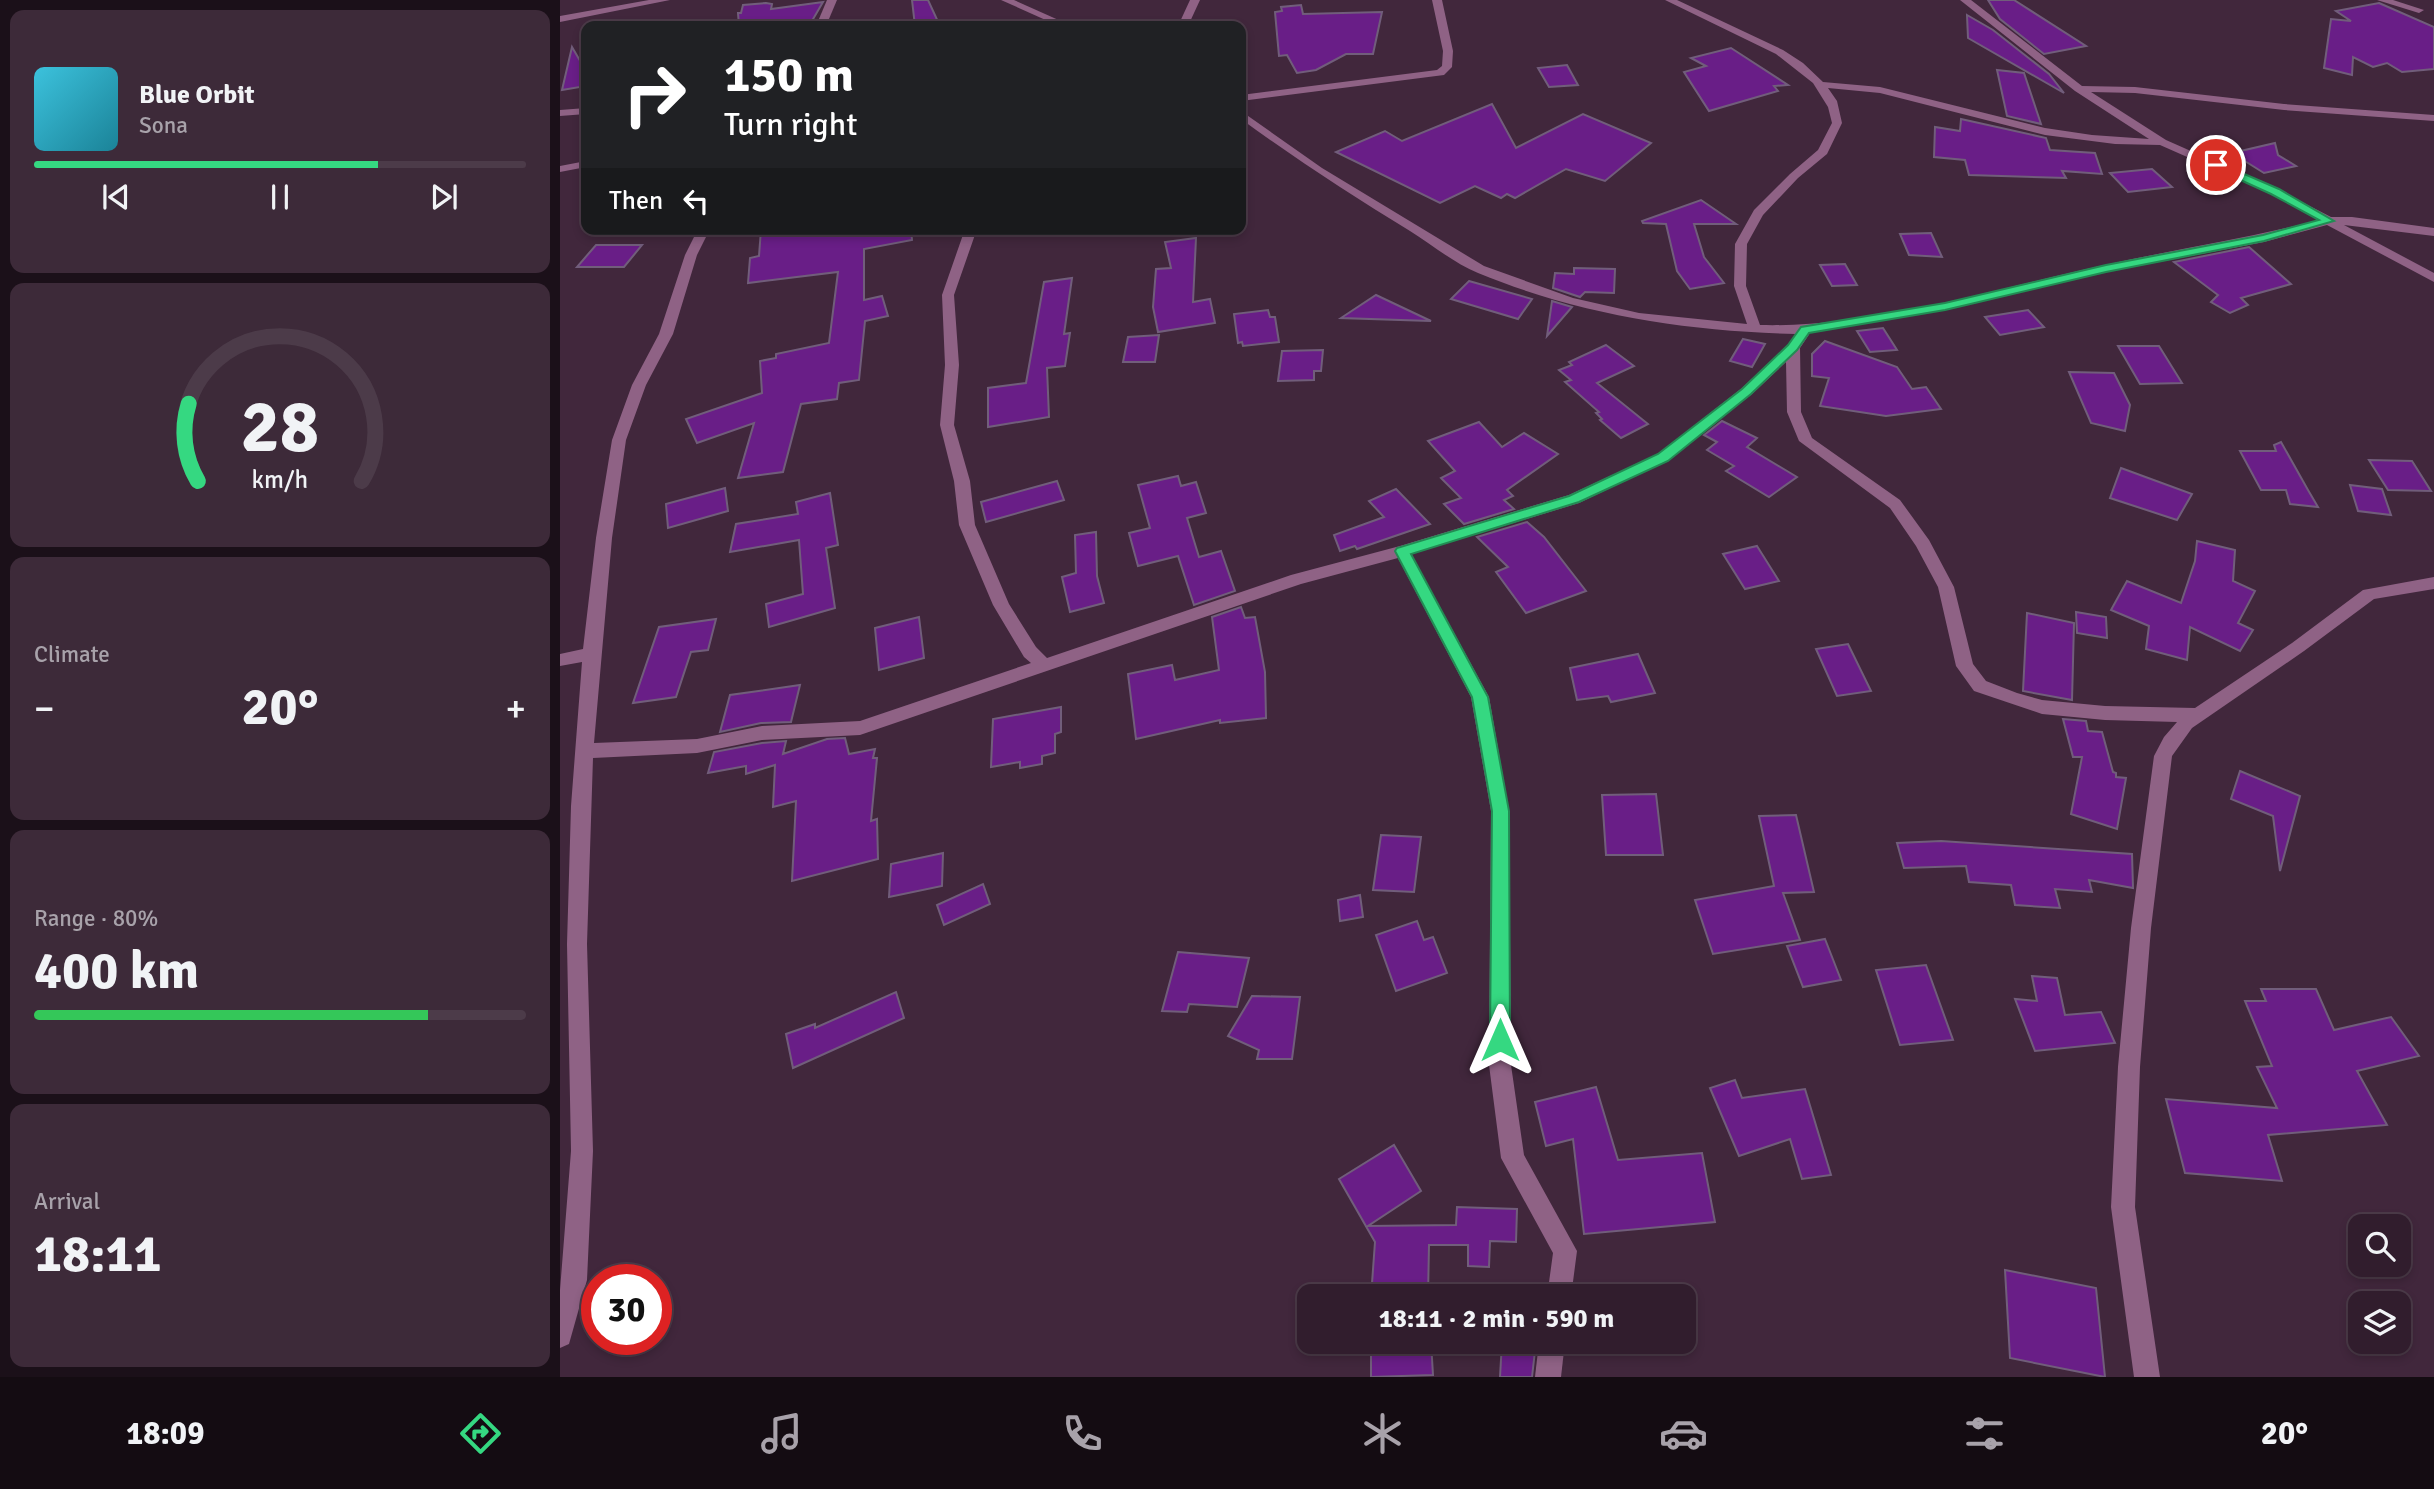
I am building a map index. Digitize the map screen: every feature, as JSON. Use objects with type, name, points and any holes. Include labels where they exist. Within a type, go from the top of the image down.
[{"type":"street","points":[[560,19],[665,0]]},
{"type":"street","points":[[823,21],[832,0]]},
{"type":"street","points":[[1006,0],[1055,21]]},
{"type":"street","points":[[1185,21],[1195,0]]},
{"type":"street","points":[[1246,97],[1440,73],[1447,66],[1448,51],[1437,0]]},
{"type":"street","points":[[1670,0],[1780,52],[1830,98],[1838,124],[1823,152],[1794,176],[1758,213],[1741,244],[1740,286],[1755,329]]},
{"type":"street","points":[[1965,0],[2079,89],[2162,142],[2275,192],[2434,278]]},
{"type":"street","points":[[2382,0],[2419,10]]},
{"type":"street","points":[[1818,85],[1866,85],[2038,131],[2129,142],[2162,142]]},
{"type":"street","points":[[2079,89],[2135,90],[2284,107],[2434,118]]},
{"type":"street","points":[[560,113],[581,111]]},
{"type":"street","points":[[1246,118],[1318,170],[1480,269],[1569,301],[1639,317],[1755,329],[1805,330],[1945,306],[2106,268],[2264,238],[2328,221],[2434,232]]},
{"type":"street","points":[[560,169],[581,165]]},
{"type":"street","points":[[560,1335],[575,1280],[582,1151],[577,944],[584,751],[604,538],[619,440],[639,385],[666,334],[691,255],[701,235]]},
{"type":"street","points":[[969,235],[948,295],[952,365],[947,425],[962,481],[967,525],[1001,605],[1030,652],[1043,664]]},
{"type":"street","points":[[584,751],[697,746],[762,733],[860,728],[1297,579],[1402,551],[1574,499],[1663,457],[1746,391],[1793,348],[1805,330]]},
{"type":"street","points":[[1793,348],[1794,412],[1806,441],[1895,504],[1923,544],[1946,587],[1965,666],[1980,686],[2042,707],[2105,713],[2197,715]]},
{"type":"street","points":[[1402,551],[1480,697],[1500,811],[1500,1065],[1513,1158],[1565,1251],[1561,1284]]},
{"type":"street","points":[[2147,1377],[2123,1207],[2141,928],[2163,756],[2178,732],[2197,715],[2298,648],[2369,594],[2434,583]]},
{"type":"street","points":[[560,660],[591,654]]},
{"type":"street","points":[[1548,1377],[1551,1354]]},
{"type":"building","points":[[912,0],[928,0],[938,21],[914,21]]},
{"type":"building","points":[[1988,0],[2014,0],[2086,46],[2044,54],[2000,19]]},
{"type":"building","points":[[823,2],[812,21],[739,21],[738,13],[741,13],[743,5],[766,3],[772,4],[771,9]]},
{"type":"building","points":[[2379,3],[2434,27],[2434,69],[2402,72],[2387,63],[2373,67],[2353,57],[2352,75],[2324,68],[2331,19],[2351,21],[2336,11]]},
{"type":"building","points":[[1301,5],[1303,14],[1382,12],[1373,54],[1346,54],[1316,70],[1297,73],[1287,55],[1279,56],[1275,12],[1282,11],[1281,7]]},
{"type":"building","points":[[1967,15],[1993,30],[2049,74],[2064,93],[1968,38]]},
{"type":"building","points":[[572,47],[581,62],[581,87],[562,90]]},
{"type":"building","points":[[1731,48],[1788,85],[1774,86],[1778,91],[1709,111],[1684,72],[1706,66],[1691,58]]},
{"type":"building","points":[[1567,65],[1578,85],[1549,87],[1538,68]]},
{"type":"building","points":[[1997,70],[2024,73],[2041,124],[2007,116]]},
{"type":"building","points":[[1492,104],[1516,148],[1583,114],[1651,143],[1605,181],[1566,169],[1515,198],[1507,194],[1501,198],[1475,186],[1440,203],[1336,152],[1385,131],[1402,141]]},
{"type":"building","points":[[1961,119],[2046,138],[2050,150],[2095,153],[2102,174],[2062,171],[2066,178],[1969,175],[1965,160],[1934,157],[1935,127],[1960,131]]},
{"type":"building","points":[[2275,143],[2278,155],[2296,166],[2264,173],[2232,153]]},
{"type":"building","points":[[2152,169],[2172,187],[2128,192],[2110,173]]},
{"type":"building","points":[[1701,200],[1736,224],[1694,224],[1704,257],[1724,283],[1690,289],[1677,271],[1666,224],[1642,221]]},
{"type":"building","points":[[1931,233],[1942,257],[1909,255],[1900,234]]},
{"type":"building","points":[[761,235],[912,235],[912,240],[864,249],[864,300],[882,296],[888,316],[865,321],[859,380],[839,383],[837,399],[801,404],[783,472],[738,478],[754,423],[697,443],[686,419],[762,393],[760,361],[776,358],[776,354],[829,343],[838,272],[748,283],[750,258],[759,256]]},
{"type":"building","points":[[1196,238],[1193,302],[1210,299],[1215,323],[1158,332],[1153,307],[1156,269],[1171,268],[1165,242]]},
{"type":"building","points":[[596,245],[642,245],[624,267],[577,267]]},
{"type":"building","points":[[2249,247],[2291,284],[2241,298],[2248,305],[2230,313],[2211,302],[2218,295],[2174,262]]},
{"type":"building","points":[[1845,264],[1857,285],[1832,286],[1820,265]]},
{"type":"building","points":[[1574,268],[1615,269],[1614,293],[1585,292],[1580,297],[1553,288],[1555,273],[1574,274]]},
{"type":"building","points":[[1072,278],[1064,334],[1070,333],[1065,366],[1047,368],[1049,417],[988,427],[988,388],[1026,383],[1044,282]]},
{"type":"building","points":[[1469,281],[1532,299],[1518,319],[1451,299]]},
{"type":"building","points":[[1376,295],[1431,321],[1341,318]]},
{"type":"building","points":[[1552,301],[1572,307],[1547,336]]},
{"type":"building","points":[[1268,310],[1270,317],[1275,317],[1279,342],[1243,346],[1242,342],[1238,343],[1234,314]]},
{"type":"building","points":[[2028,310],[2044,327],[2000,335],[1985,317]]},
{"type":"building","points":[[1883,328],[1897,350],[1870,352],[1857,331]]},
{"type":"building","points":[[1159,335],[1155,362],[1123,362],[1128,337]]},
{"type":"building","points":[[1743,339],[1765,344],[1752,367],[1730,361]]},
{"type":"building","points":[[1825,341],[1897,367],[1912,389],[1926,387],[1941,409],[1886,416],[1820,406],[1829,378],[1812,376],[1812,354]]},
{"type":"building","points":[[1606,345],[1634,366],[1597,383],[1648,424],[1621,438],[1600,420],[1602,419],[1596,413],[1599,412],[1565,382],[1571,380],[1559,370],[1572,365],[1569,362]]},
{"type":"building","points":[[2118,346],[2159,346],[2182,383],[2140,384]]},
{"type":"building","points":[[1323,350],[1321,371],[1314,371],[1314,380],[1278,381],[1282,351]]},
{"type":"building","points":[[2069,372],[2114,373],[2130,405],[2125,431],[2091,423]]},
{"type":"building","points":[[1722,421],[1757,438],[1747,447],[1797,477],[1769,497],[1726,471],[1734,466],[1707,450],[1717,442],[1704,435]]},
{"type":"building","points":[[1479,422],[1502,447],[1524,433],[1558,454],[1507,490],[1513,496],[1504,500],[1514,509],[1464,524],[1444,504],[1461,498],[1441,478],[1455,471],[1428,441]]},
{"type":"building","points":[[2281,442],[2318,507],[2290,504],[2286,490],[2261,490],[2240,451],[2276,451],[2274,445]]},
{"type":"building","points":[[2369,460],[2412,461],[2431,491],[2388,490]]},
{"type":"building","points":[[2121,468],[2192,494],[2177,520],[2110,498]]},
{"type":"building","points":[[1178,476],[1181,486],[1196,482],[1206,513],[1187,518],[1199,557],[1221,551],[1235,591],[1194,605],[1178,556],[1138,566],[1129,533],[1150,528],[1138,485]]},
{"type":"building","points":[[1057,481],[1064,500],[986,522],[981,502]]},
{"type":"building","points":[[2350,485],[2382,489],[2391,515],[2358,511]]},
{"type":"building","points":[[725,488],[728,511],[668,528],[666,504]]},
{"type":"building","points":[[1396,489],[1430,524],[1357,549],[1355,546],[1340,551],[1334,535],[1384,517],[1369,501]]},
{"type":"building","points":[[830,493],[838,545],[826,548],[835,608],[769,627],[766,604],[803,594],[799,540],[730,552],[736,524],[798,514],[796,502]]},
{"type":"building","points":[[1527,522],[1544,537],[1586,591],[1526,613],[1496,572],[1508,567],[1477,537]]},
{"type":"building","points":[[1096,532],[1097,576],[1104,603],[1070,612],[1062,577],[1076,573],[1075,535]]},
{"type":"building","points":[[2197,541],[2235,550],[2233,581],[2255,591],[2238,623],[2253,630],[2240,651],[2190,627],[2187,660],[2146,649],[2149,626],[2111,610],[2127,581],[2181,603],[2195,561]]},
{"type":"building","points":[[1757,546],[1779,581],[1745,589],[1723,554]]},
{"type":"building","points":[[1241,607],[1245,618],[1255,617],[1265,672],[1266,718],[1220,723],[1220,720],[1136,739],[1128,674],[1172,665],[1175,680],[1219,670],[1212,617]]},
{"type":"building","points":[[2076,612],[2106,617],[2107,638],[2077,633]]},
{"type":"building","points":[[2027,613],[2074,623],[2072,700],[2023,691]]},
{"type":"building","points":[[919,617],[924,658],[879,670],[875,628]]},
{"type":"building","points":[[716,619],[708,650],[691,652],[676,697],[633,703],[659,627]]},
{"type":"building","points":[[1848,644],[1871,691],[1837,696],[1816,649]]},
{"type":"building","points":[[1638,654],[1655,693],[1611,702],[1608,696],[1577,700],[1570,668]]},
{"type":"building","points":[[800,685],[791,722],[761,723],[720,732],[730,695]]},
{"type":"building","points":[[1061,707],[1061,732],[1055,734],[1055,753],[1042,756],[1042,764],[1020,768],[1020,762],[991,767],[993,719]]},
{"type":"building","points":[[2063,719],[2086,721],[2088,731],[2102,732],[2113,772],[2116,777],[2126,778],[2117,829],[2071,814],[2082,757],[2073,757]]},
{"type":"building","points":[[845,738],[849,754],[875,749],[873,758],[877,758],[871,821],[877,819],[878,859],[792,881],[796,801],[773,807],[775,765],[746,774],[746,766],[708,773],[714,752],[786,741],[783,754],[827,739]]},
{"type":"building","points":[[2240,771],[2300,796],[2280,871],[2273,816],[2231,799]]},
{"type":"building","points":[[1656,794],[1663,855],[1606,855],[1602,795]]},
{"type":"building","points":[[1796,815],[1814,892],[1783,893],[1800,940],[1713,954],[1695,900],[1774,886],[1759,816]]},
{"type":"building","points":[[1381,835],[1421,837],[1414,892],[1373,890]]},
{"type":"building","points":[[1941,841],[2132,854],[2133,888],[2089,880],[2092,892],[2055,889],[2060,908],[2015,905],[2011,885],[1969,882],[1966,866],[1904,868],[1897,843]]},
{"type":"building","points":[[943,853],[942,886],[889,897],[891,864]]},
{"type":"building","points":[[983,884],[990,904],[944,925],[937,905]]},
{"type":"building","points":[[1360,895],[1363,917],[1340,921],[1338,900]]},
{"type":"building","points":[[1417,921],[1424,940],[1433,937],[1447,973],[1396,991],[1376,935]]},
{"type":"building","points":[[1825,939],[1841,980],[1803,987],[1787,946]]},
{"type":"building","points":[[1178,952],[1249,958],[1237,1007],[1189,1004],[1187,1012],[1162,1011]]},
{"type":"building","points":[[1926,965],[1953,1040],[1900,1045],[1876,970]]},
{"type":"building","points":[[2032,976],[2057,978],[2065,1015],[2101,1012],[2115,1043],[2035,1051],[2015,999],[2037,1001]]},
{"type":"building","points":[[2261,989],[2316,989],[2334,1030],[2391,1017],[2419,1056],[2357,1071],[2387,1125],[2268,1135],[2282,1181],[2185,1173],[2166,1099],[2277,1108],[2257,1067],[2272,1066],[2245,1001],[2266,1001]]},
{"type":"building","points":[[896,992],[904,1018],[793,1068],[786,1034],[815,1024],[815,1028]]},
{"type":"building","points":[[1252,996],[1300,997],[1292,1059],[1257,1059],[1259,1050],[1228,1036]]},
{"type":"building","points":[[1735,1080],[1742,1098],[1805,1089],[1831,1175],[1802,1179],[1790,1139],[1739,1156],[1710,1088]]},
{"type":"building","points":[[1596,1087],[1618,1160],[1702,1153],[1715,1222],[1584,1234],[1573,1139],[1546,1146],[1535,1102]]},
{"type":"building","points":[[1394,1145],[1421,1191],[1368,1226],[1456,1225],[1457,1207],[1517,1209],[1516,1242],[1490,1241],[1489,1267],[1468,1266],[1468,1245],[1429,1245],[1428,1284],[1372,1284],[1375,1242],[1339,1179]]},
{"type":"building","points":[[2005,1270],[2096,1288],[2105,1377],[2010,1358]]},
{"type":"building","points":[[1371,1354],[1432,1354],[1433,1375],[1371,1377]]},
{"type":"building","points":[[1501,1354],[1535,1354],[1532,1377],[1500,1377]]},
{"type":"route","points":[[1500,1040],[1500,811],[1480,697],[1402,551],[1574,499],[1663,457],[1746,391],[1793,348],[1805,330],[1945,306],[2106,268],[2264,238],[2328,221],[2275,192],[2216,165]]}]
